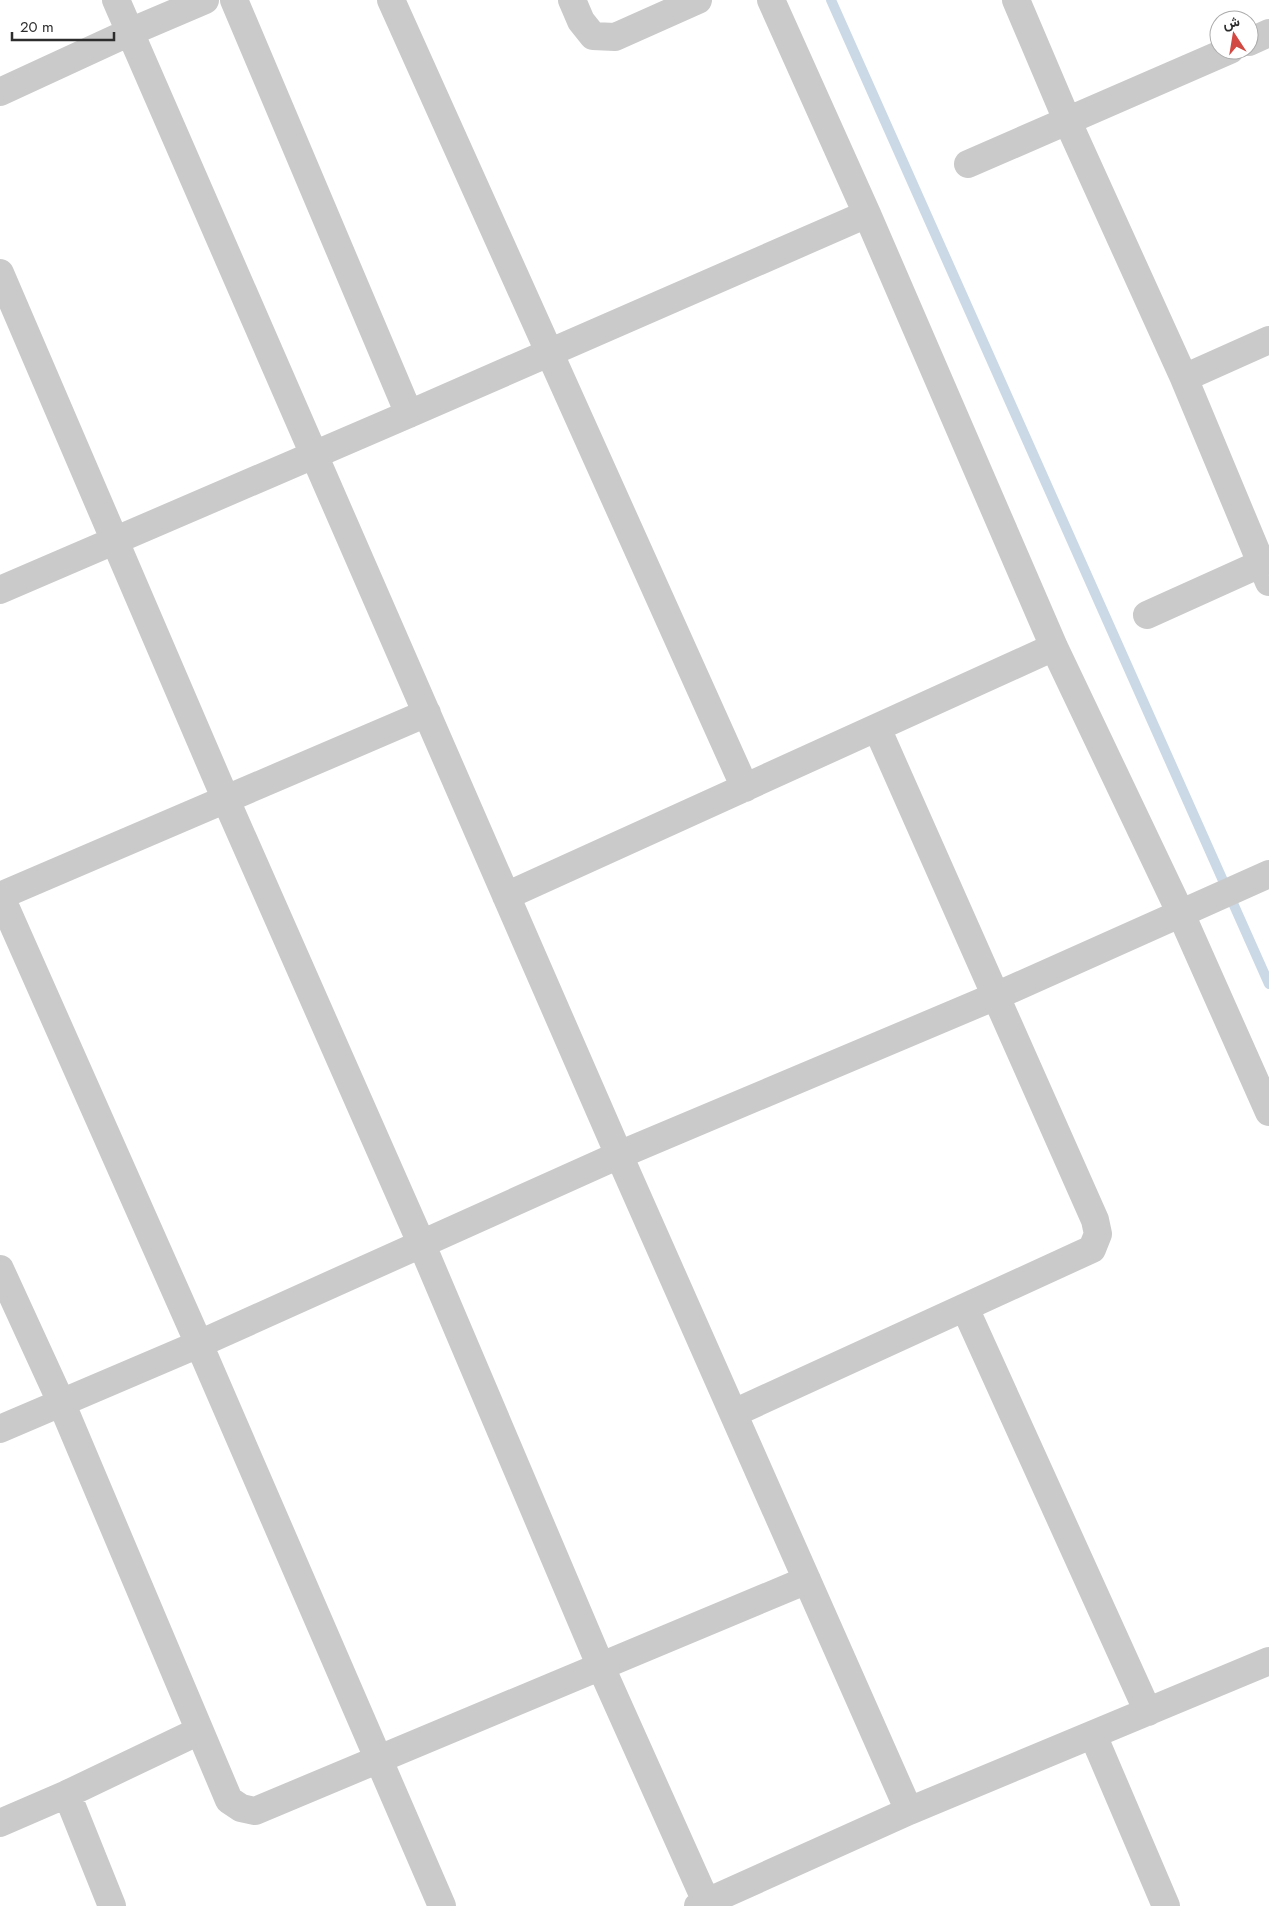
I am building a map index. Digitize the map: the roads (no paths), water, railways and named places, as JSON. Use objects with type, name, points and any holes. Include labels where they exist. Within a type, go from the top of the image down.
[{"type":"street","points":[[116,0],[619,1155],[909,1811]]},
{"type":"street","points":[[0,92],[130,32],[205,0]]},
{"type":"street","points":[[234,0],[410,414]]},
{"type":"street","points":[[391,0],[745,788]]},
{"type":"street","points":[[572,0],[580,21],[593,36],[615,37],[698,0]]},
{"type":"street","points":[[771,0],[867,214],[1054,647],[1180,914],[1269,1112]]},
{"type":"street","points":[[1016,0],[1067,120],[1184,378],[1266,568],[1147,615]]},
{"type":"street","points":[[968,164],[1209,59]]},
{"type":"street","points":[[0,590],[551,353],[867,214]]},
{"type":"street","points":[[0,273],[226,800],[422,1245],[704,1905],[909,1811],[1269,1661]]},
{"type":"street","points":[[1184,378],[1269,340]]},
{"type":"street","points":[[506,896],[1054,647]]},
{"type":"street","points":[[427,713],[0,896],[199,1344],[442,1906]]},
{"type":"street","points":[[734,1413],[1092,1249],[1098,1234],[1095,1220],[877,728]]},
{"type":"street","points":[[0,1429],[199,1344],[619,1155],[996,996],[1269,874]]},
{"type":"street","points":[[0,1269],[61,1402],[229,1800],[241,1808],[255,1811],[807,1580]]},
{"type":"street","points":[[964,1308],[1148,1712]]},
{"type":"street","points":[[0,1823],[67,1794],[199,1731]]},
{"type":"street","points":[[1093,1735],[1166,1906]]},
{"type":"street","points":[[67,1794],[112,1906]]},
{"type":"waterway","points":[[831,0],[1269,984]]}]
